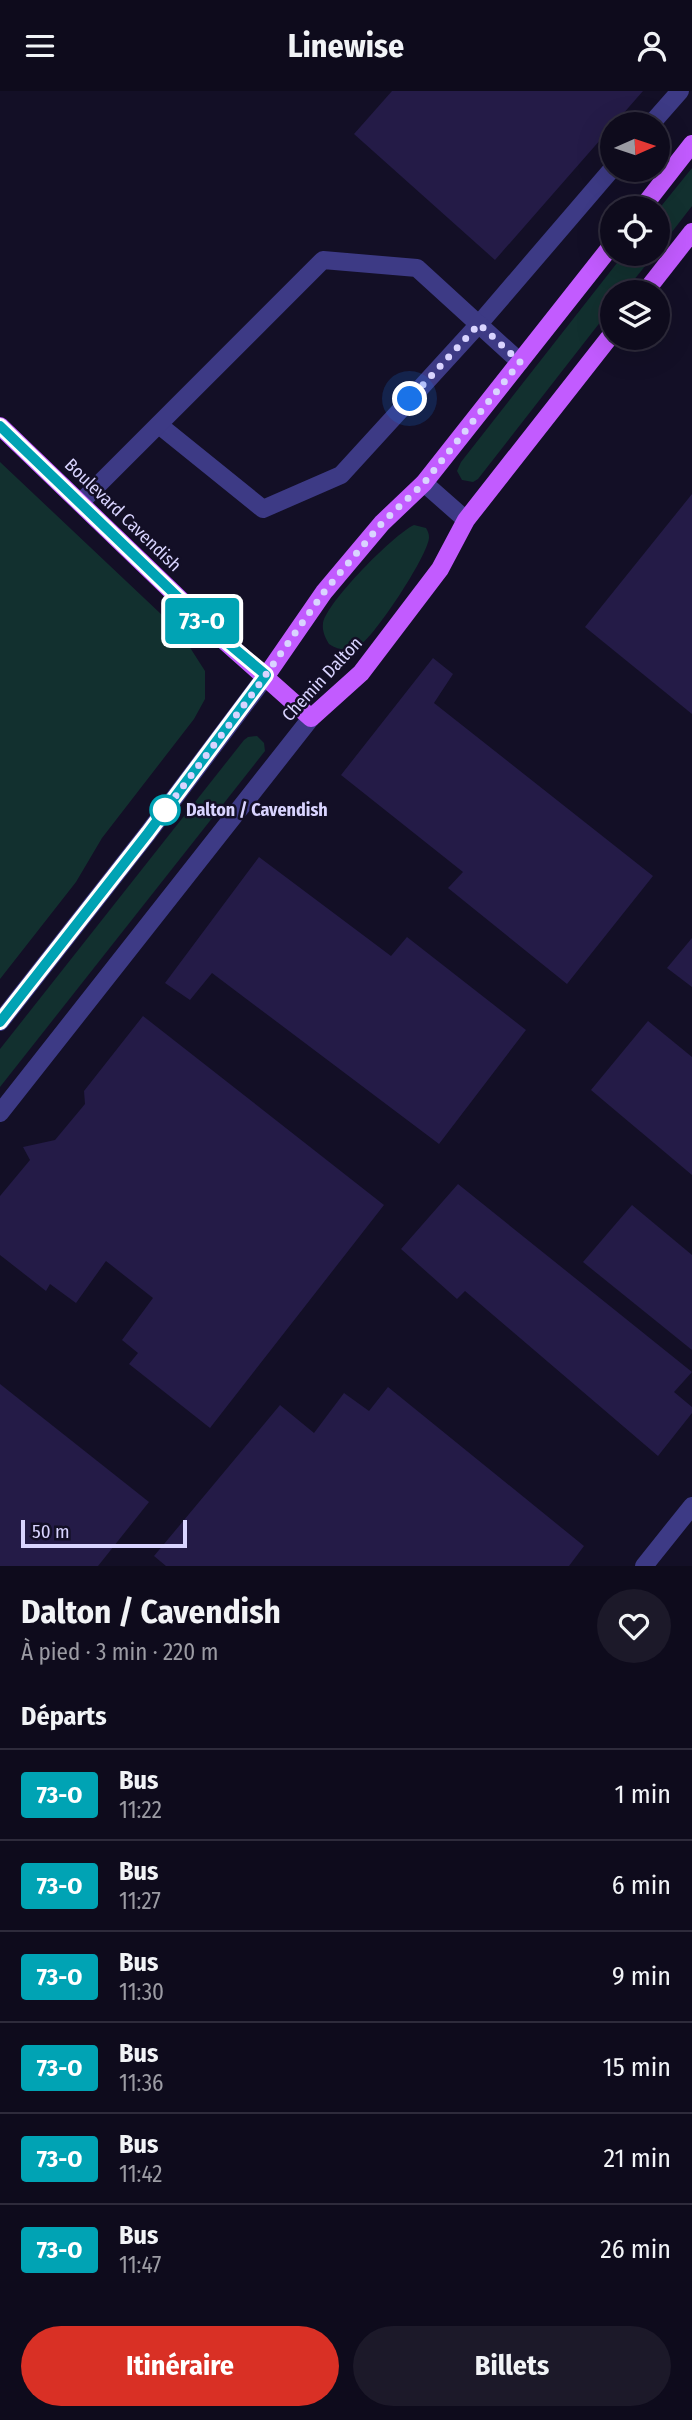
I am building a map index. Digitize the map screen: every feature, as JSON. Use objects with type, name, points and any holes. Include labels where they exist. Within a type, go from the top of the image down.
[{"type":"main road","points":[[651,196],[692,144]]},
{"type":"main road","points":[[654,280],[692,232]]},
{"type":"main road","points":[[266,675],[361,545],[424,483],[600,260]]},
{"type":"main road","name":"Chemin Dalton","points":[[311,718],[361,673],[440,569],[466,520],[600,349]]},
{"type":"main road","name":"Boulevard Cavendish","points":[[0,426],[211,629],[266,675],[311,718]]},
{"type":"street","points":[[662,112],[680,91]]},
{"type":"street","points":[[159,425],[263,509],[341,475],[479,324],[601,182]]},
{"type":"street","points":[[80,503],[323,260],[417,268],[520,362]]},
{"type":"street","points":[[424,483],[466,520]]},
{"type":"street","points":[[0,1022],[148,833],[266,675]]},
{"type":"street","name":"Chemin Dalton","points":[[0,1113],[311,718]]},
{"type":"street","points":[[644,1566],[692,1506]]},
{"type":"green space","points":[[692,168],[692,206],[670,234],[670,196]]},
{"type":"green space","points":[[615,266],[645,266],[634,280],[604,280]]},
{"type":"green space","points":[[600,285],[600,322],[478,479],[473,482],[462,480],[457,471],[461,462]]},
{"type":"green space","points":[[0,462],[180,632],[205,671],[205,699],[194,719],[102,838],[76,882],[0,979]]},
{"type":"green space","points":[[414,525],[426,528],[429,538],[410,578],[388,612],[359,646],[344,650],[329,644],[323,623],[336,600],[377,554]]},
{"type":"green space","points":[[257,736],[264,743],[265,751],[0,1087],[0,1049],[244,740]]},
{"type":"building","points":[[392,91],[643,91],[625,112],[600,112],[600,140],[495,260],[354,134]]},
{"type":"building","points":[[692,494],[692,714],[585,627]]},
{"type":"building","points":[[433,658],[453,674],[434,703],[653,876],[567,984],[448,888],[463,872],[341,775]]},
{"type":"building","points":[[259,857],[391,956],[407,937],[526,1030],[439,1144],[212,973],[190,1000],[165,983]]},
{"type":"building","points":[[692,938],[692,987],[667,968]]},
{"type":"building","points":[[143,1016],[384,1205],[210,1428],[129,1364],[138,1353],[122,1340],[153,1298],[106,1261],[76,1303],[50,1284],[46,1291],[0,1255],[0,1196],[30,1160],[23,1147],[55,1140],[85,1104],[84,1091]]},
{"type":"building","points":[[648,1021],[692,1057],[692,1175],[591,1090]]},
{"type":"building","points":[[458,1184],[692,1372],[674,1392],[692,1407],[692,1413],[658,1456],[465,1291],[457,1299],[401,1249]]},
{"type":"building","points":[[632,1205],[692,1255],[692,1350],[583,1262]]},
{"type":"building","points":[[0,1384],[149,1502],[98,1566],[0,1566]]},
{"type":"building","points":[[388,1387],[584,1546],[569,1566],[166,1566],[154,1556],[280,1405],[314,1433],[344,1393],[369,1411]]},
{"type":"bus line","name":"73-O","points":[[0,426],[211,629],[266,675],[148,833],[0,1022]]},
{"type":"place","name":"Dalton / Cavendish","points":[[165,810]]},
{"type":"route","points":[[165,810],[163,813],[361,545],[424,483],[520,362],[479,324],[410,399]]}]
